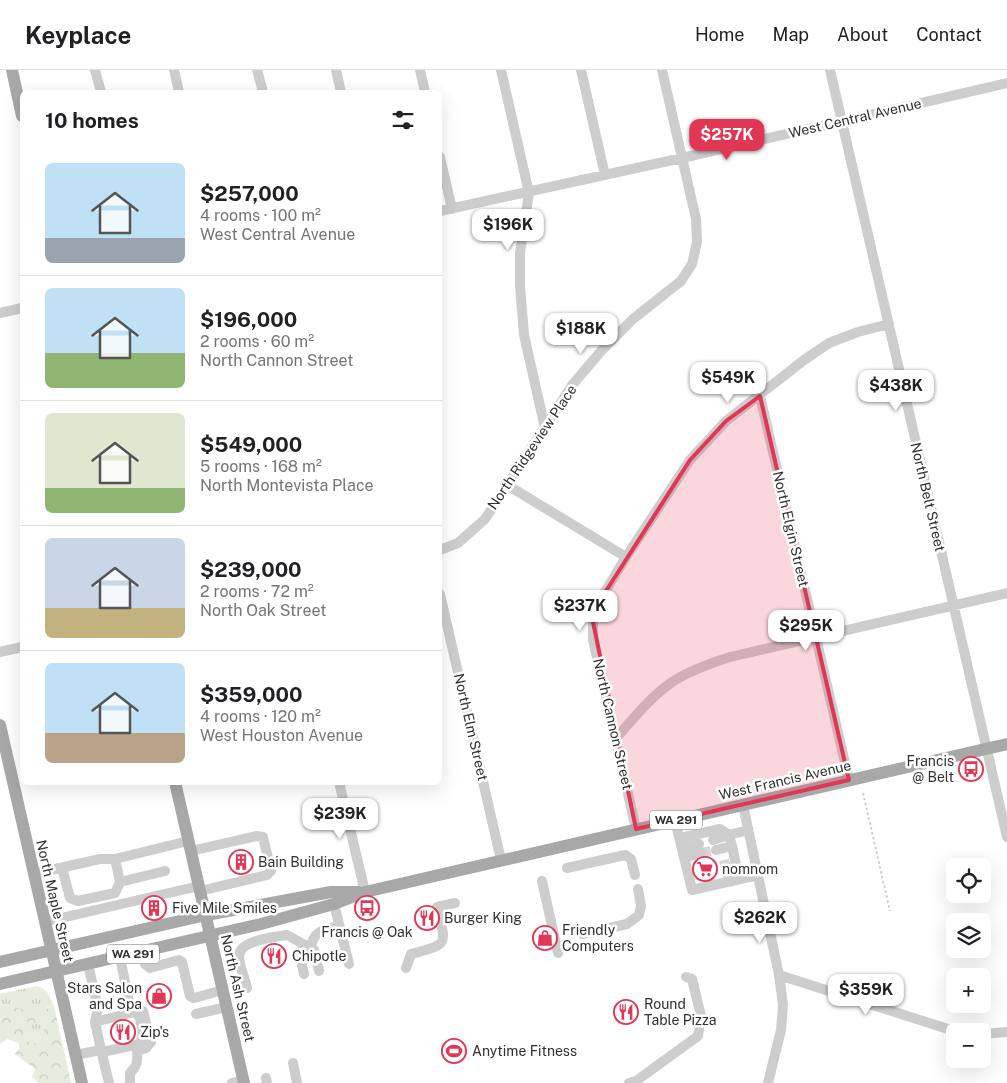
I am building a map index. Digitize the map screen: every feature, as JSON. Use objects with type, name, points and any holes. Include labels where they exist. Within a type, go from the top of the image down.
[{"type":"main road","points":[[12,70],[20,107]]},
{"type":"main road","name":"North Maple Street","points":[[0,725],[82,1083]]},
{"type":"main road","name":"West Francis Avenue","points":[[0,984],[261,924],[334,904],[364,892],[1007,744]]},
{"type":"main road","name":"North Ash Street","points":[[176,785],[227,1006],[240,1082]]},
{"type":"main road","name":"West Francis Avenue","points":[[0,962],[206,915],[331,892],[364,892]]},
{"type":"street","points":[[95,70],[100,90]]},
{"type":"street","points":[[174,70],[179,90]]},
{"type":"street","points":[[257,70],[262,90]]},
{"type":"street","points":[[336,70],[341,90]]},
{"type":"street","points":[[420,70],[425,90]]},
{"type":"street","points":[[501,70],[529,193],[520,253],[520,286],[524,335],[545,428]]},
{"type":"street","points":[[581,70],[605,175]]},
{"type":"street","points":[[662,70],[682,158]]},
{"type":"street","name":"North Belt Street","points":[[830,70],[1007,837]]},
{"type":"street","name":"West Central Avenue","points":[[442,211],[529,193],[1007,83]]},
{"type":"street","name":"North Ridgeview Place","points":[[442,549],[458,543],[485,519],[573,384],[602,350],[633,320],[681,281],[692,264],[697,242],[696,219],[682,158]]},
{"type":"street","points":[[442,166],[452,209]]},
{"type":"street","points":[[0,313],[20,308]]},
{"type":"street","name":"North Cannon Street","points":[[636,829],[593,640],[592,622],[597,605],[626,557],[690,460],[726,421],[804,360],[829,344],[858,332],[889,324]]},
{"type":"street","name":"North Elgin Street","points":[[760,396],[849,780]]},
{"type":"street","points":[[507,485],[626,557]]},
{"type":"street","points":[[616,738],[647,704],[675,680],[705,665],[730,657],[1007,593]]},
{"type":"street","name":"North Elm Street","points":[[442,603],[501,860]]},
{"type":"street","points":[[0,652],[20,647]]},
{"type":"street","points":[[340,785],[364,892]]},
{"type":"street","points":[[743,805],[779,975],[783,1005],[781,1030],[768,1083]]},
{"type":"street","points":[[716,811],[725,832],[721,846],[724,860]]},
{"type":"street","points":[[675,820],[692,890],[732,877],[758,875]]},
{"type":"street","points":[[682,848],[725,832],[748,830]]},
{"type":"street","points":[[725,832],[721,846],[732,877]]},
{"type":"street","points":[[33,874],[100,859],[114,859],[256,836],[263,837],[271,871],[267,875],[44,922]]},
{"type":"street","points":[[682,848],[700,849]]},
{"type":"street","points":[[567,868],[625,855],[631,859],[635,875]]},
{"type":"street","points":[[62,868],[70,898],[78,902],[115,892],[120,882],[114,859]]},
{"type":"street","points":[[120,882],[165,871]]},
{"type":"street","points":[[542,881],[558,953]]},
{"type":"street","points":[[582,934],[627,924],[639,915],[641,906],[638,888]]},
{"type":"street","points":[[406,968],[411,954],[437,947],[442,943],[444,936],[437,907],[455,903]]},
{"type":"street","points":[[334,904],[349,964]]},
{"type":"street","points":[[311,948],[312,940],[320,931],[339,926]]},
{"type":"street","points":[[247,988],[239,956],[241,949],[247,943],[287,934],[314,950],[319,971]]},
{"type":"street","points":[[142,952],[145,964],[150,968],[179,960],[182,962],[190,996],[194,998],[223,990]]},
{"type":"street","points":[[299,952],[304,974]]},
{"type":"street","points":[[120,957],[130,1007],[135,1006],[143,1011],[151,1042],[146,1048],[137,1051],[138,1061],[130,1074],[130,1083]]},
{"type":"street","points":[[88,964],[98,1008],[95,1022],[109,1083]]},
{"type":"street","points":[[779,975],[946,1029]]},
{"type":"street","points":[[629,1083],[636,1081],[698,1036],[701,1016],[692,979],[686,976]]},
{"type":"street","points":[[196,1014],[227,1006]]},
{"type":"street","points":[[75,1055],[139,1044],[142,1040],[143,1034],[139,1016],[134,1012],[95,1022]]},
{"type":"street","points":[[991,1033],[1007,1032]]},
{"type":"street","points":[[293,1063],[298,1083]]},
{"type":"path","points":[[863,793],[890,911]]},
{"type":"highlighted area","points":[[760,396],[849,780],[636,829],[593,622],[597,605],[690,460],[726,421]]},
{"type":"green space","points":[[37,986],[46,991],[54,1006],[48,1007],[45,1011],[44,1031],[40,1039],[31,1045],[21,1023],[30,1022],[24,1009],[0,1004],[0,994]]},
{"type":"green space","points":[[0,1004],[24,1009],[39,1008],[39,1025],[30,1022],[21,1023],[31,1045],[40,1039],[44,1031],[45,1011],[48,1007],[54,1006],[71,1083],[38,1083],[32,1077],[35,1069],[15,1054],[19,1048],[19,1043],[7,1039],[0,1044]]},
{"type":"tunnel","points":[[701,853],[716,850]]},
{"type":"tunnel","points":[[724,860],[727,871]]},
{"type":"place","name":"Francis @ Belt","points":[[971,769]]},
{"type":"place","name":"Bain Building","points":[[241,862]]},
{"type":"place","name":"nomnom","points":[[705,869]]},
{"type":"place","name":"Five Mile Smiles","points":[[154,908]]},
{"type":"place","name":"Francis @ Oak","points":[[367,908]]},
{"type":"place","name":"Burger King","points":[[427,918]]},
{"type":"place","name":"Friendly Computers","points":[[545,938]]},
{"type":"place","name":"Chipotle","points":[[274,956]]},
{"type":"place","name":"Stars Salon and Spa","points":[[159,996]]},
{"type":"place","name":"Round Table Pizza","points":[[626,1012]]},
{"type":"place","name":"Zip's","points":[[123,1032]]},
{"type":"place","name":"Anytime Fitness","points":[[454,1051]]}]
